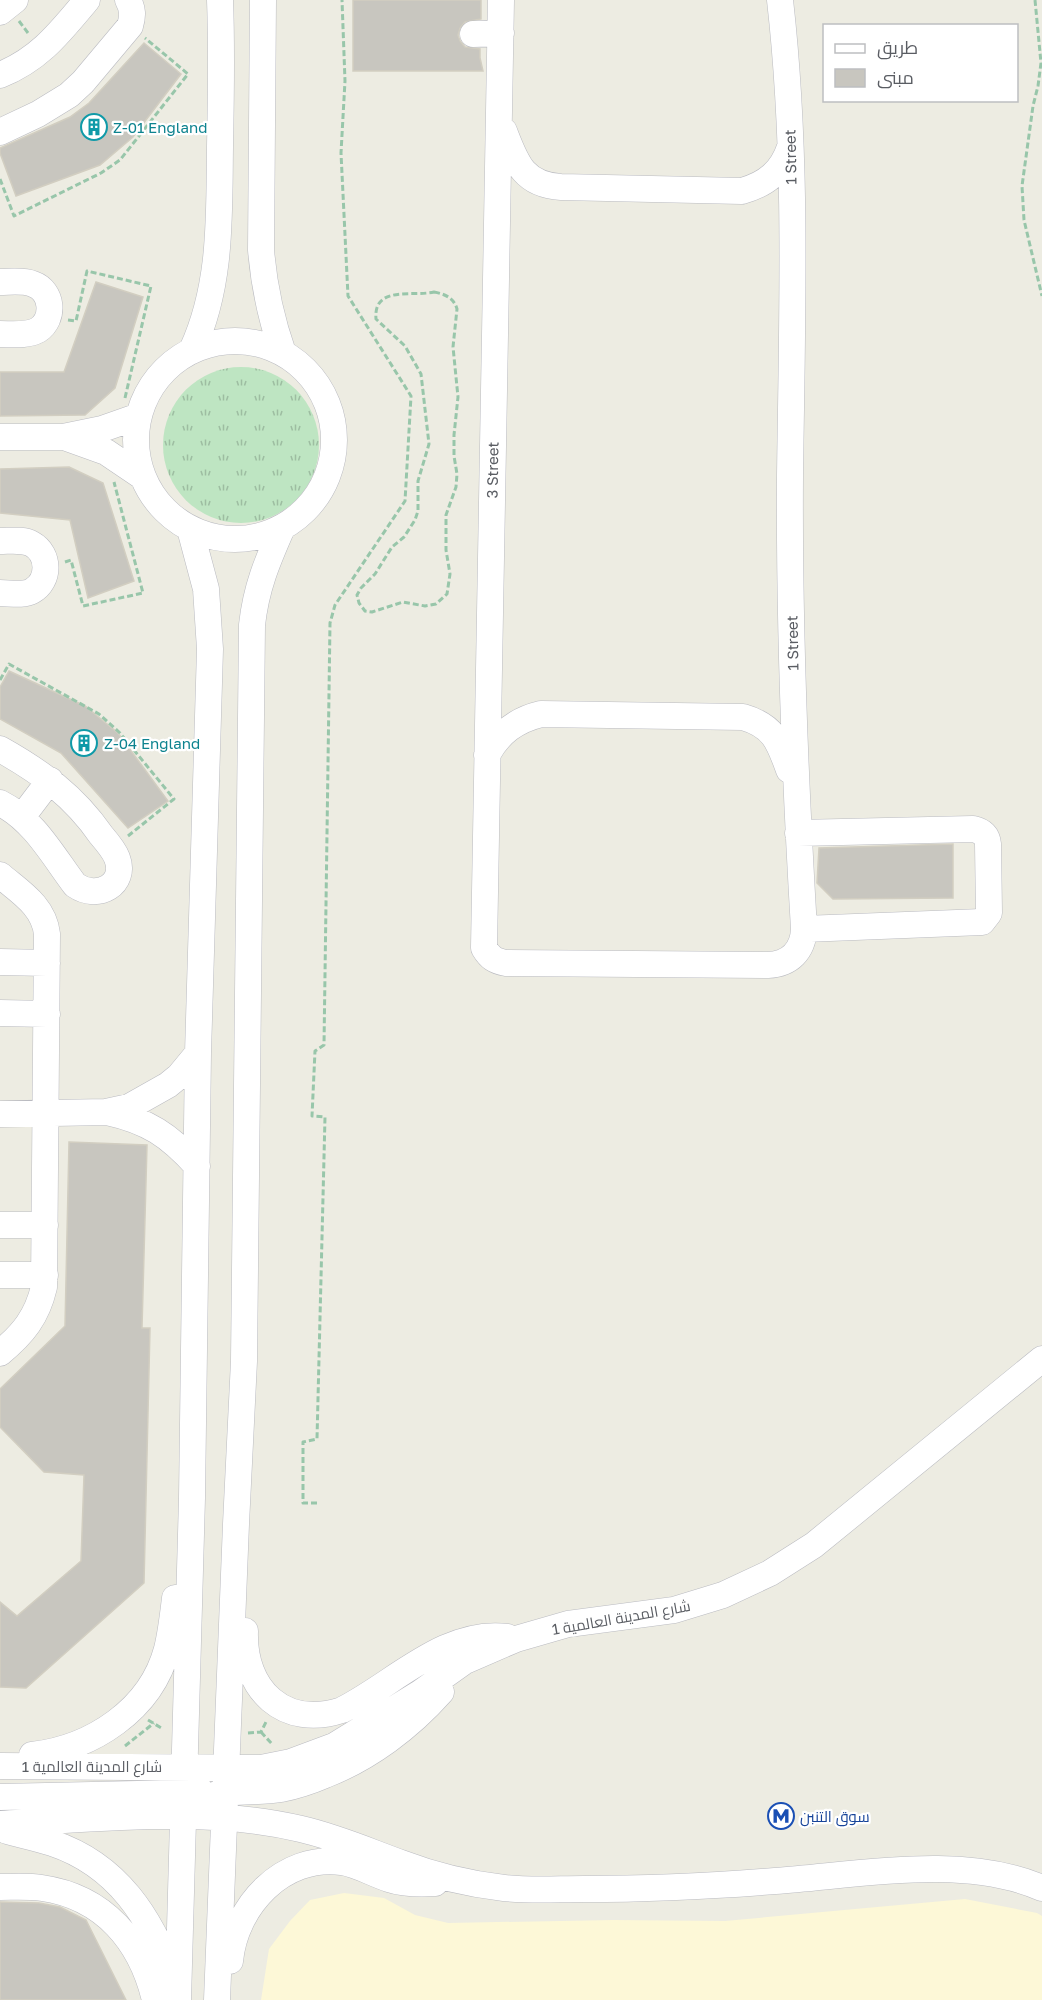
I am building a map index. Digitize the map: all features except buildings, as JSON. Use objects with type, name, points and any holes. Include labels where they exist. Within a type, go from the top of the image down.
[{"type":"street","points":[[0,75],[22,65],[42,51],[87,0]]},
{"type":"street","points":[[0,132],[38,114],[69,95],[82,82],[130,26],[133,17],[128,0]]},
{"type":"street","points":[[192,350],[209,306],[218,250],[222,40],[220,0]]},
{"type":"street","points":[[262,0],[261,250],[264,285],[271,320],[283,353]]},
{"type":"street","name":"3 Street","points":[[483,939],[501,0]]},
{"type":"street","name":"1 Street","points":[[483,939],[484,948],[489,956],[506,963],[768,965],[787,962],[794,956],[803,938],[791,618],[790,477],[793,332],[791,145],[780,0]]},
{"type":"street","points":[[473,34],[501,33]]},
{"type":"street","points":[[500,119],[516,161],[522,170],[530,178],[550,187],[742,191],[756,188],[779,171],[791,145]]},
{"type":"street","points":[[0,282],[24,282],[40,288],[49,301],[49,315],[44,325],[30,333],[0,334]]},
{"type":"street","points":[[0,437],[63,437],[102,429],[129,419],[154,382],[171,364],[192,350],[218,342],[238,341],[258,343],[283,353],[310,375],[320,390],[330,414],[334,441],[330,467],[320,492],[310,506],[282,528],[270,534],[243,540],[216,538],[190,529],[162,508],[147,488],[142,477],[129,419]]},
{"type":"street","points":[[63,437],[106,452],[142,477]]},
{"type":"street","points":[[217,2000],[225,1768],[244,1361],[252,625],[254,602],[260,579],[282,528]]},
{"type":"street","points":[[171,1997],[183,1805],[192,1498],[198,1053],[210,649],[206,589],[190,529]]},
{"type":"street","points":[[0,541],[23,541],[32,544],[44,558],[46,567],[40,585],[33,590],[24,594],[0,593]]},
{"type":"street","points":[[487,755],[500,735],[509,728],[524,719],[541,714],[743,717],[754,720],[773,735],[780,745],[796,790]]},
{"type":"street","points":[[0,749],[50,780],[84,812],[117,858],[119,868],[117,878],[103,891],[93,893],[83,891],[75,885],[31,826],[22,817],[0,803]]},
{"type":"street","points":[[22,817],[50,780]]},
{"type":"street","points":[[798,833],[974,830],[986,835],[988,844],[988,913],[982,922],[804,928]]},
{"type":"street","points":[[0,875],[35,904],[44,918],[47,934],[45,1275],[40,1302],[34,1317],[26,1330],[0,1353]]},
{"type":"street","points":[[0,962],[47,963]]},
{"type":"street","points":[[0,1013],[47,1014]]},
{"type":"street","points":[[0,1114],[106,1112],[129,1107],[155,1094],[179,1076],[198,1053]]},
{"type":"street","points":[[106,1112],[134,1118],[152,1127],[184,1151],[197,1166]]},
{"type":"street","points":[[0,1225],[45,1225]]},
{"type":"street","points":[[0,1275],[45,1275]]},
{"type":"street","name":"شارع المدينة العالمية 1","points":[[0,1766],[261,1768],[306,1758],[334,1746],[420,1693],[465,1661],[516,1639],[568,1624],[674,1610],[723,1595],[770,1573],[820,1540],[1042,1359]]},
{"type":"street","points":[[0,1758],[46,1753],[73,1747],[98,1735],[121,1719],[140,1699],[156,1676],[167,1651],[180,1560],[192,1498]]},
{"type":"street","points":[[236,1524],[245,1591],[246,1659],[254,1680],[261,1689],[288,1710],[310,1715],[332,1713],[366,1697],[448,1646],[475,1638],[516,1639]]},
{"type":"street","points":[[0,1797],[225,1806],[326,1775],[358,1759],[392,1737],[424,1709],[465,1661]]},
{"type":"street","points":[[0,1824],[183,1805],[225,1768]]},
{"type":"street","points":[[225,1806],[275,1824],[326,1835],[400,1863],[452,1879],[506,1888],[616,1889],[720,1885],[898,1871],[972,1870],[1009,1876],[1042,1888]]},
{"type":"street","points":[[0,1829],[53,1844],[81,1857],[107,1875],[133,1900],[164,1953],[171,1997]]},
{"type":"street","points":[[227,2000],[231,1950],[239,1924],[254,1900],[285,1873],[312,1863],[340,1862],[407,1883],[430,1883],[452,1879]]},
{"type":"street","points":[[0,1887],[39,1887],[56,1890],[71,1895],[101,1911],[126,1935],[147,1972],[171,1997]]},
{"type":"path","points":[[317,1503],[303,1503],[303,1442],[317,1439],[325,1117],[312,1116],[315,1051],[324,1045],[330,623],[335,604],[405,501],[411,396],[348,296],[341,153],[345,81],[342,0]]},
{"type":"path","points":[[1035,0],[1041,63],[1022,186],[1024,220],[1042,296]]},
{"type":"path","points":[[8,6],[42,51]]},
{"type":"path","points":[[0,179],[14,216],[101,173],[129,151],[188,74],[130,26]]},
{"type":"path","points":[[49,315],[76,321],[87,271],[151,286],[129,419]]},
{"type":"path","points":[[434,292],[444,294],[456,304],[457,321],[453,347],[458,397],[455,449],[456,487],[446,515],[446,550],[450,574],[447,594],[436,604],[425,606],[403,602],[380,611],[365,611],[357,595],[415,520],[418,511],[418,481],[429,444],[421,374],[405,346],[376,319],[375,311],[380,301],[390,295],[420,295],[434,292]]},
{"type":"path","points":[[46,567],[71,560],[83,606],[143,593],[106,452]]},
{"type":"path","points":[[0,680],[9,664],[88,706],[120,733],[174,800],[129,837],[119,825],[104,838]]},
{"type":"path","points":[[146,1719],[164,1729]]},
{"type":"path","points":[[261,1732],[268,1719]]},
{"type":"path","points":[[118,1751],[154,1724]]},
{"type":"path","points":[[245,1734],[261,1732]]},
{"type":"path","points":[[261,1732],[274,1745]]},
{"type":"shaded area","points":[[344,1893],[384,1898],[415,1915],[448,1923],[613,1920],[725,1921],[965,1899],[1037,1913],[1042,1916],[1042,2000],[261,2000],[269,1949],[290,1921],[310,1900]]},
{"type":"green space","points":[[241,367],[256,368],[271,373],[296,390],[313,415],[318,430],[318,460],[313,475],[296,500],[271,517],[256,522],[241,523],[226,522],[211,517],[186,500],[169,475],[164,460],[163,445],[164,430],[169,415],[186,390],[211,373],[226,368]]},
{"type":"place","name":"Z-01 England","points":[[94,127]]},
{"type":"place","name":"Z-04 England","points":[[84,743]]},
{"type":"place","name":"سوق التنبن","points":[[781,1816]]}]
